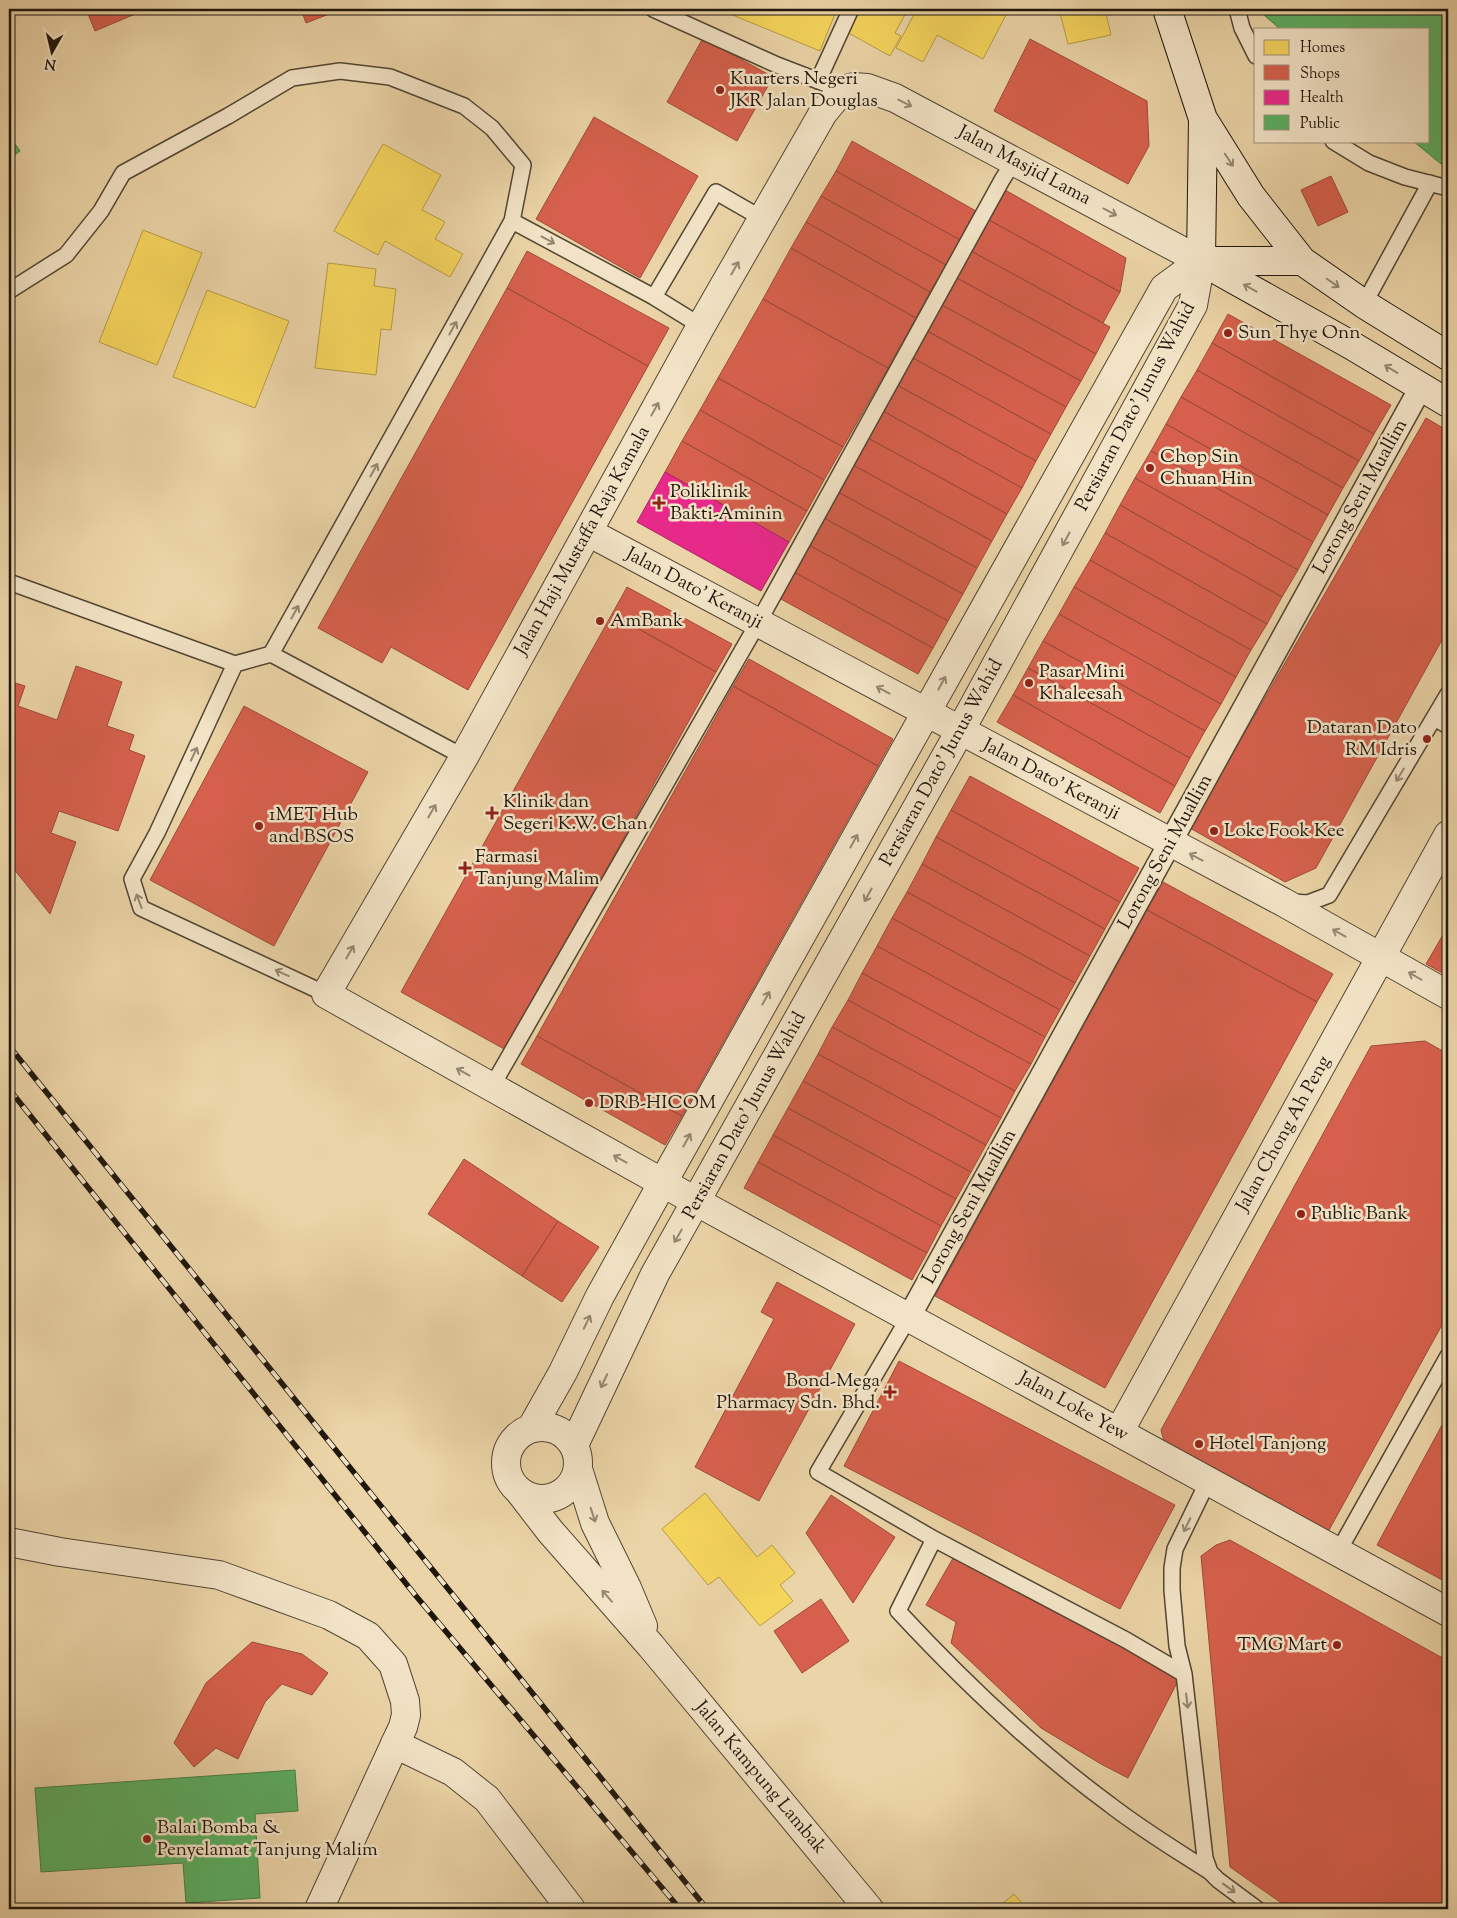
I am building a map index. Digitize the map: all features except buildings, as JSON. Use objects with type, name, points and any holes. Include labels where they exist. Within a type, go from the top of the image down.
[{"type":"street","points":[[1167,9],[1202,119],[1252,196],[1302,261],[1364,304],[1446,350]]},
{"type":"street","name":"Jalan Masjid Lama","points":[[830,86],[867,88],[895,98],[1201,261],[1448,403]]},
{"type":"street","name":"Jalan Haji Mustaffa Raja Kamala","points":[[326,994],[464,757],[701,326],[823,113],[830,86]]},
{"type":"street","points":[[1202,119],[1201,261],[1302,261]]},
{"type":"street","name":"Persiaran Dato' Junus Wahid","points":[[532,1427],[563,1372],[600,1296],[663,1182],[1164,288],[1201,261]]},
{"type":"street","name":"Persiaran Dato' Junus Wahid","points":[[576,1457],[655,1274],[960,731],[1193,305],[1201,261]]},
{"type":"street","name":"Lorong Seni Muallim","points":[[909,1317],[1171,844],[1421,386]]},
{"type":"street","name":"Jalan Dato' Keranji","points":[[588,532],[1283,902],[1448,995]]},
{"type":"street","name":"Jalan Chong Ah Peng","points":[[1119,1432],[1448,835]]},
{"type":"street","name":"Jalan Loke Yew","points":[[326,994],[697,1202],[1448,1612]]},
{"type":"street","points":[[544,1426],[556,1429],[566,1435],[576,1457],[574,1480],[566,1490],[555,1496],[543,1499],[531,1498],[520,1492],[512,1484],[506,1473],[505,1461],[507,1450],[513,1440],[522,1432],[532,1427],[544,1426]]},
{"type":"street","name":"Jalan Kampung Lambak","points":[[576,1457],[595,1523],[627,1588],[651,1646]]},
{"type":"street","name":"Jalan Kampung Lambak","points":[[520,1492],[550,1531],[651,1646],[869,1909]]},
{"type":"street","points":[[9,1542],[60,1552],[219,1575],[329,1615],[368,1636],[393,1664],[405,1701],[406,1715],[403,1727],[319,1909]]},
{"type":"street","points":[[395,1744],[454,1772],[487,1799],[571,1909]]},
{"type":"lane","points":[[653,9],[777,65],[830,86],[851,9]]},
{"type":"lane","points":[[1237,9],[1242,28],[1254,52]]},
{"type":"lane","points":[[9,291],[66,255],[101,211],[123,173],[292,78],[340,71],[390,77],[464,106],[492,128],[523,165],[512,221],[272,654]]},
{"type":"lane","points":[[1334,142],[1369,163],[1405,177],[1448,188]]},
{"type":"lane","points":[[491,1088],[758,623],[1014,162]]},
{"type":"lane","points":[[1364,304],[1430,183]]},
{"type":"lane","points":[[654,298],[716,192],[763,219]]},
{"type":"lane","points":[[512,221],[654,298],[701,326]]},
{"type":"lane","points":[[9,582],[235,664],[272,654],[464,757]]},
{"type":"lane","points":[[235,664],[158,833],[132,879],[141,908],[326,994]]},
{"type":"lane","points":[[1283,902],[1308,903],[1329,895],[1448,694]]},
{"type":"lane","points":[[1434,718],[1448,726]]},
{"type":"lane","points":[[909,1317],[818,1472],[934,1539],[1126,1640],[1184,1674]]},
{"type":"lane","points":[[1338,1552],[1448,1356]]},
{"type":"lane","points":[[1208,1481],[1175,1549],[1172,1568],[1172,1590],[1177,1646],[1184,1674],[1205,1858],[1210,1872]]},
{"type":"lane","points":[[934,1539],[898,1612],[943,1659],[1006,1718],[1067,1771],[1108,1804],[1148,1833],[1210,1872],[1257,1909]]},
{"type":"railway","points":[[9,1046],[707,1909]]},
{"type":"railway","points":[[9,1089],[416,1596],[680,1909]]},
{"type":"place","name":"Kuarters Negeri JKR Jalan Douglas","points":[[720,90]]},
{"type":"place","name":"Sun Thye Onn","points":[[1228,333]]},
{"type":"place","name":"Chop Sin Chuan Hin","points":[[1150,468]]},
{"type":"place","name":"Poliklinik Bakti-Aminin","points":[[659,503]]},
{"type":"place","name":"AmBank","points":[[600,621]]},
{"type":"place","name":"Pasar Mini Khaleesah","points":[[1029,683]]},
{"type":"place","name":"Dataran Dato RM Idris","points":[[1427,739]]},
{"type":"place","name":"Klinik dan Segeri K.W. Chan","points":[[492,813]]},
{"type":"place","name":"1MET Hub and BSOS","points":[[259,826]]},
{"type":"place","name":"Loke Fook Kee","points":[[1214,831]]},
{"type":"place","name":"Farmasi Tanjung Malim","points":[[465,868]]},
{"type":"place","name":"DRB-HICOM","points":[[589,1103]]},
{"type":"place","name":"Public Bank","points":[[1301,1214]]},
{"type":"place","name":"Bond-Mega Pharmacy Sdn. Bhd.","points":[[890,1392]]},
{"type":"place","name":"Hotel Tanjong","points":[[1199,1444]]},
{"type":"place","name":"TMG Mart","points":[[1337,1645]]},
{"type":"place","name":"Balai Bomba & Penyelamat Tanjung Malim","points":[[147,1839]]}]
